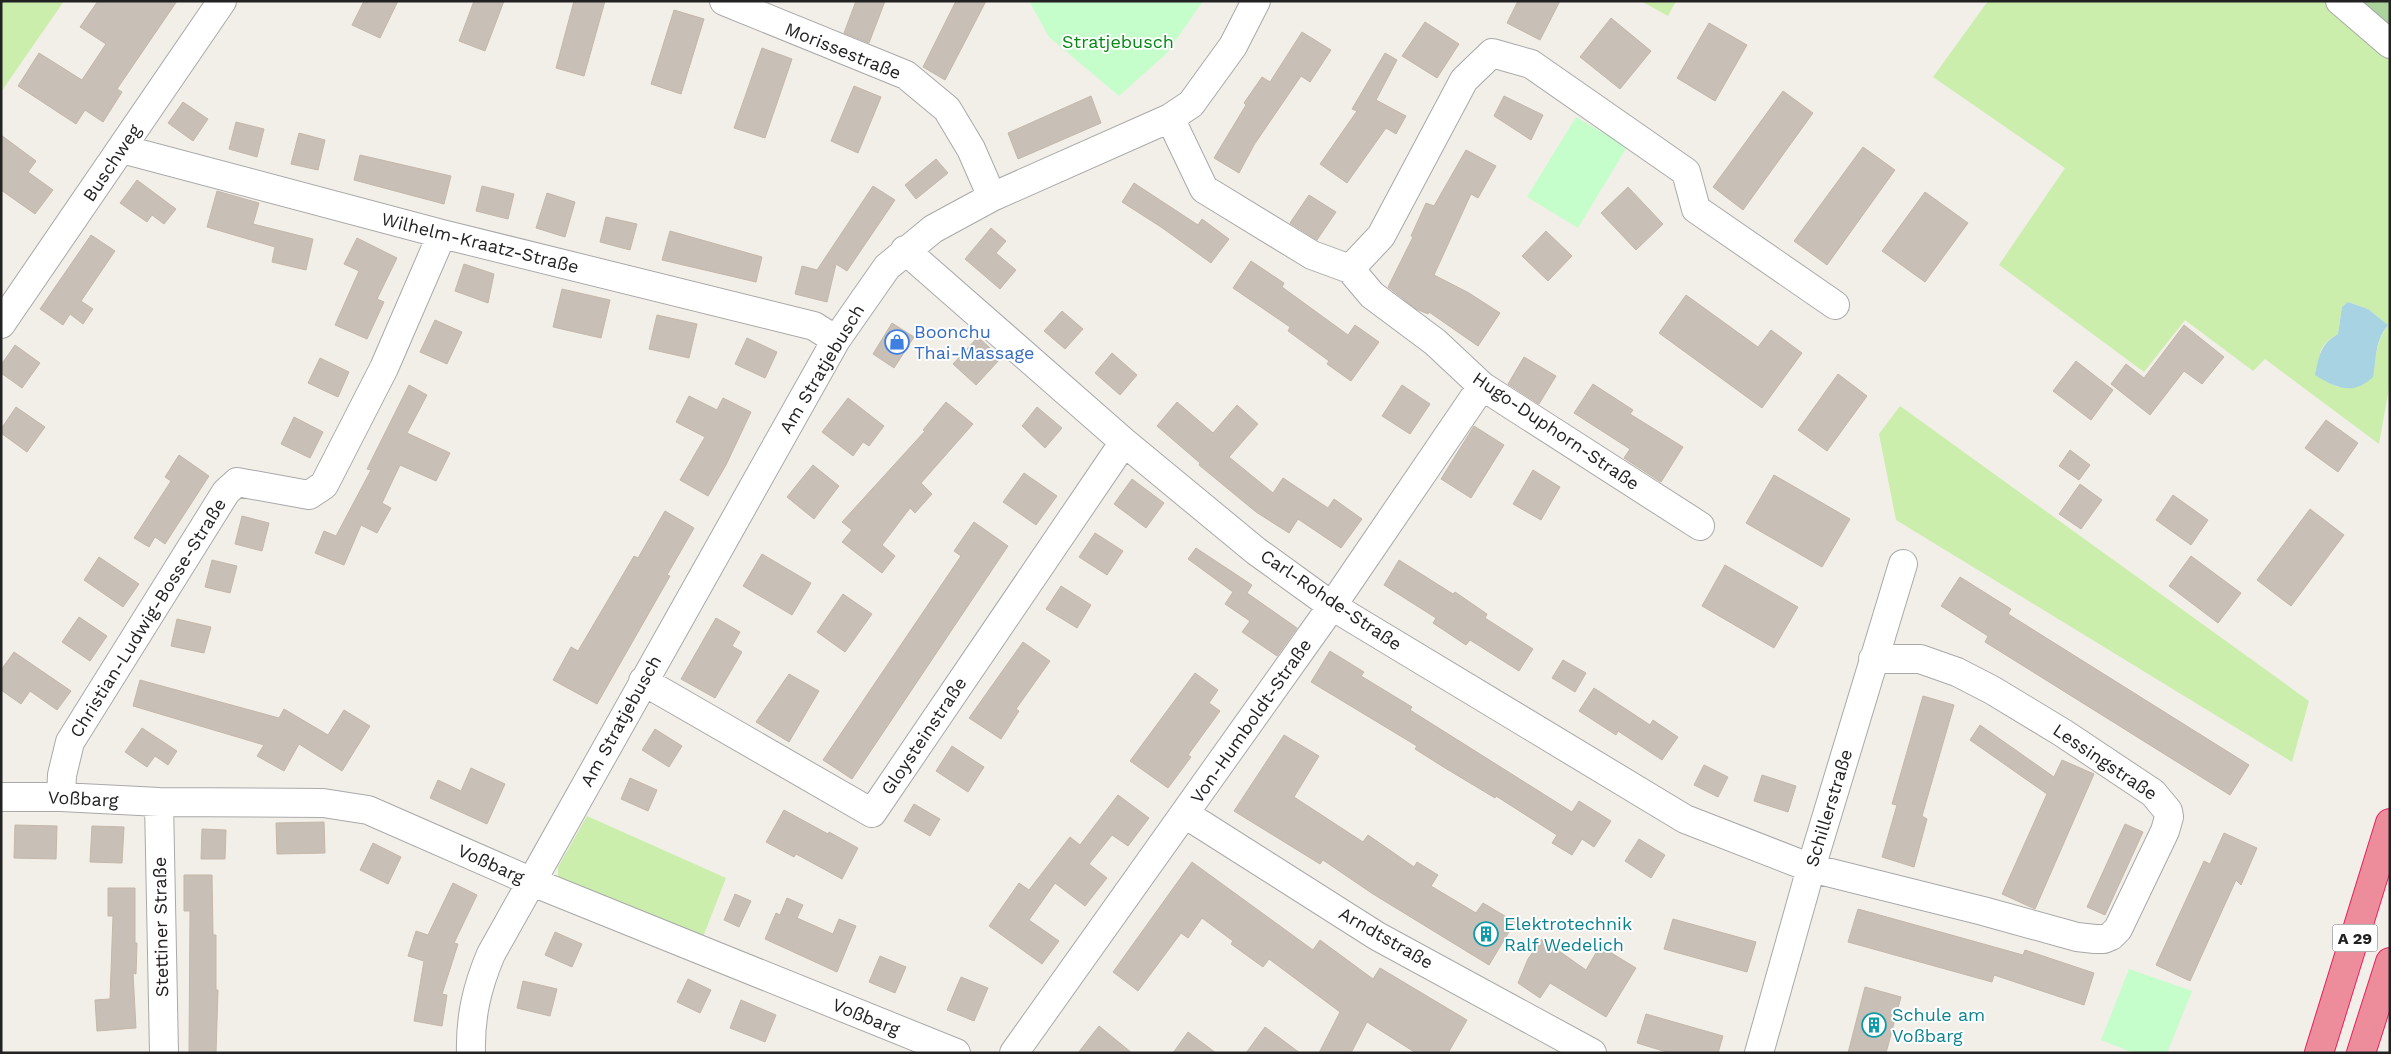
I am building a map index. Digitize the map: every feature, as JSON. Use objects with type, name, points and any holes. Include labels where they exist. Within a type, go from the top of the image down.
[{"type":"highway","name":"A 29","points":[[2319,1053],[2390,823]]},
{"type":"highway","name":"A 29","points":[[2362,1053],[2390,962]]},
{"type":"street","name":"Buschweg","points":[[1,324],[222,1]]},
{"type":"street","name":"Morissestraße","points":[[724,1],[906,75],[947,109],[970,148],[992,198]]},
{"type":"street","name":"Am Stratjebusch","points":[[472,1053],[472,1013],[478,985],[491,954],[530,881],[836,340],[886,267],[933,229],[992,198],[1170,118],[1191,104],[1233,46],[1256,1]]},
{"type":"street","points":[[2340,1],[2390,44]]},
{"type":"street","points":[[1170,118],[1177,137],[1204,189],[1312,255],[1350,269],[1381,236],[1464,80],[1492,52],[1530,64],[1686,172],[1696,209],[1835,305]]},
{"type":"street","name":"Wilhelm-Kraatz-Straße","points":[[122,149],[442,234],[814,326],[836,340]]},
{"type":"street","name":"Christian-Ludwig-Bosse-Straße","points":[[61,797],[62,775],[70,742],[226,492],[238,482],[308,495],[324,485],[384,368],[442,234]]},
{"type":"street","name":"Carl-Rohde-Straße","points":[[905,250],[1124,442],[1256,550],[1332,606],[1685,819],[1811,868]]},
{"type":"street","name":"Hugo-Duphorn-Straße","points":[[1350,269],[1372,295],[1434,342],[1482,386],[1700,526]]},
{"type":"street","name":"Von-Humboldt-Straße","points":[[1014,1053],[1332,606],[1482,386]]},
{"type":"street","name":"Gloysteinstraße","points":[[643,681],[872,812],[1124,442]]},
{"type":"street","name":"Schillerstraße","points":[[1759,1053],[1811,868],[1903,564]]},
{"type":"street","name":"Lessingstraße","points":[[1811,868],[1983,911],[2077,937],[2104,939],[2111,936],[2125,917],[2165,831],[2169,817],[2168,811],[2153,793],[1992,690],[1956,672],[1920,659],[1873,659]]},
{"type":"street","name":"Voßbarg","points":[[1,796],[159,802],[323,803],[368,810],[530,881],[956,1053]]},
{"type":"street","name":"Stettiner Straße","points":[[159,802],[164,1053]]},
{"type":"street","name":"Arndtstraße","points":[[1185,814],[1377,936],[1592,1053]]},
{"type":"green space","points":[[1,1],[64,1],[1,92]]},
{"type":"green space","name":"Stratjebusch","points":[[1029,1],[1203,1],[1167,53],[1119,96],[1049,37]]},
{"type":"green space","points":[[1641,1],[1676,1],[1668,16]]},
{"type":"green space","points":[[1988,1],[2361,1],[2390,44],[2390,383],[2379,444],[2265,359],[2253,371],[2185,320],[2144,372],[1999,265],[2065,168],[1933,77]],"holes":[[[2348,302],[2368,309],[2388,325],[2378,345],[2375,366],[2338,387],[2324,380],[2320,365],[2322,348],[2338,334],[2342,307]]]},
{"type":"green space","points":[[2361,1],[2390,1],[2390,44]]},
{"type":"green space","points":[[1576,117],[1627,147],[1578,228],[1527,197]]},
{"type":"green space","points":[[1900,406],[2309,701],[2292,762],[1896,520],[1879,434]]},
{"type":"green space","points":[[587,816],[726,878],[703,937],[558,879],[558,867]]},
{"type":"green space","points":[[2129,969],[2192,991],[2167,1053],[2134,1053],[2101,1040]]},
{"type":"water","points":[[2348,302],[2368,309],[2388,325],[2378,344],[2373,377],[2358,387],[2344,388],[2315,375],[2321,352],[2327,342],[2338,334],[2342,307]]},
{"type":"building","points":[[98,1],[177,1],[117,89],[122,92],[103,122],[85,110],[76,124],[18,86],[39,53],[82,80],[106,44],[80,27]]},
{"type":"building","points":[[364,1],[398,1],[380,38],[352,25]]},
{"type":"building","points":[[474,1],[504,1],[485,51],[459,41]]},
{"type":"building","points":[[574,1],[605,1],[584,76],[556,68]]},
{"type":"building","points":[[856,1],[885,1],[869,43],[844,33]]},
{"type":"building","points":[[956,1],[986,1],[945,80],[923,67]]},
{"type":"building","points":[[1518,1],[1560,1],[1540,40],[1507,23]]},
{"type":"building","points":[[674,10],[704,19],[681,94],[651,84]]},
{"type":"building","points":[[1611,18],[1651,51],[1620,89],[1580,57]]},
{"type":"building","points":[[1425,22],[1459,44],[1437,78],[1402,56]]},
{"type":"building","points":[[1709,23],[1747,45],[1715,101],[1677,78]]},
{"type":"building","points":[[1302,32],[1331,50],[1310,82],[1301,76],[1254,145],[1239,173],[1214,158],[1246,105],[1244,103],[1262,77],[1270,82]]},
{"type":"building","points":[[762,48],[792,59],[765,138],[734,128]]},
{"type":"building","points":[[1385,53],[1397,60],[1376,100],[1406,116],[1396,134],[1386,128],[1347,183],[1320,164],[1357,111],[1352,109]]},
{"type":"building","points":[[854,86],[881,97],[858,153],[831,141]]},
{"type":"building","points":[[1783,91],[1813,113],[1743,210],[1713,187]]},
{"type":"building","points":[[1091,96],[1101,123],[1018,159],[1008,133]]},
{"type":"building","points":[[1504,96],[1543,115],[1531,140],[1494,116]]},
{"type":"building","points":[[183,102],[208,119],[193,141],[168,123]]},
{"type":"building","points":[[236,122],[264,129],[257,157],[229,149]]},
{"type":"building","points":[[299,133],[325,140],[318,170],[291,164]]},
{"type":"building","points":[[1,135],[36,161],[28,172],[53,190],[35,214],[1,190]]},
{"type":"building","points":[[1863,147],[1895,170],[1827,265],[1794,241]]},
{"type":"building","points":[[1466,150],[1496,166],[1478,198],[1471,194],[1434,275],[1469,293],[1500,313],[1478,346],[1429,312],[1428,314],[1416,309],[1388,287],[1413,237],[1411,236],[1426,203],[1434,206]]},
{"type":"building","points":[[360,155],[451,176],[444,204],[354,180]]},
{"type":"building","points":[[936,159],[948,173],[916,199],[905,185]]},
{"type":"building","points":[[137,180],[176,209],[164,224],[152,215],[147,222],[120,203]]},
{"type":"building","points":[[1134,183],[1198,225],[1202,219],[1229,239],[1211,263],[1122,202]]},
{"type":"building","points":[[482,186],[514,194],[508,219],[476,211]]},
{"type":"building","points":[[873,186],[895,200],[847,271],[836,264],[827,302],[795,294],[802,266],[817,270]]},
{"type":"building","points":[[1628,187],[1663,224],[1636,250],[1601,213]]},
{"type":"building","points":[[217,191],[259,203],[253,224],[313,239],[306,270],[272,262],[275,247],[207,227]]},
{"type":"building","points":[[1925,192],[1968,223],[1925,282],[1882,251]]},
{"type":"building","points":[[547,193],[575,202],[565,237],[536,228]]},
{"type":"building","points":[[1309,195],[1336,212],[1317,240],[1290,223]]},
{"type":"building","points":[[606,217],[637,224],[630,250],[600,242]]},
{"type":"building","points":[[991,228],[1006,241],[996,253],[1016,270],[1000,289],[965,259]]},
{"type":"building","points":[[670,231],[762,257],[756,282],[662,260]]},
{"type":"building","points":[[1546,231],[1572,256],[1548,281],[1522,256]]},
{"type":"building","points":[[91,235],[115,251],[81,301],[93,309],[83,324],[70,314],[63,325],[40,309]]},
{"type":"building","points":[[357,238],[397,258],[377,299],[384,302],[367,339],[335,325],[359,271],[344,264]]},
{"type":"building","points":[[1251,261],[1284,283],[1282,287],[1348,335],[1355,325],[1379,342],[1351,381],[1327,364],[1329,361],[1288,331],[1290,327],[1233,288]]},
{"type":"building","points":[[464,264],[494,274],[488,303],[455,291]]},
{"type":"building","points":[[562,289],[610,300],[601,338],[553,327]]},
{"type":"building","points":[[1686,295],[1758,347],[1771,330],[1802,353],[1762,408],[1659,333]]},
{"type":"building","points":[[1062,311],[1083,329],[1065,349],[1044,331]]},
{"type":"building","points":[[657,315],[697,324],[689,358],[649,349]]},
{"type":"building","points":[[435,320],[462,332],[447,364],[420,352]]},
{"type":"building","points":[[892,323],[914,337],[894,368],[873,354]]},
{"type":"building","points":[[2184,325],[2224,357],[2202,384],[2184,371],[2150,415],[2111,384],[2126,364],[2144,378]]},
{"type":"building","points":[[978,337],[1001,358],[976,385],[953,364]]},
{"type":"building","points":[[747,338],[777,352],[765,378],[735,364]]},
{"type":"building","points":[[15,345],[40,363],[22,388],[1,373],[1,365]]},
{"type":"building","points":[[1112,353],[1137,375],[1120,395],[1095,373]]},
{"type":"building","points":[[1524,357],[1556,376],[1539,404],[1508,384]]},
{"type":"building","points":[[320,358],[349,372],[338,397],[308,383]]},
{"type":"building","points":[[2076,361],[2113,390],[2091,420],[2053,391]]},
{"type":"building","points":[[1838,374],[1867,396],[1827,451],[1798,430]]},
{"type":"building","points":[[1593,384],[1633,410],[1630,414],[1683,447],[1661,482],[1624,458],[1630,449],[1574,413]]},
{"type":"building","points":[[409,385],[427,395],[407,433],[450,453],[436,481],[400,465],[382,503],[391,508],[377,533],[361,525],[344,565],[315,553],[324,531],[336,536],[371,470],[367,469]]},
{"type":"building","points":[[1402,385],[1430,404],[1410,434],[1382,416]]},
{"type":"building","points":[[689,396],[717,410],[723,398],[751,412],[726,465],[708,496],[680,480],[705,437],[676,422]]},
{"type":"building","points":[[848,398],[884,426],[869,446],[863,442],[853,456],[822,432]]},
{"type":"building","points":[[946,402],[973,424],[921,483],[932,494],[915,513],[910,508],[882,545],[895,556],[882,573],[842,542],[852,530],[842,522],[925,431],[923,430]]},
{"type":"building","points":[[1177,402],[1213,433],[1237,405],[1258,424],[1229,457],[1273,493],[1283,478],[1328,508],[1334,499],[1362,519],[1341,548],[1298,519],[1289,533],[1256,512],[1199,465],[1200,463],[1157,426]]},
{"type":"building","points":[[16,407],[45,427],[27,452],[1,433],[1,429]]},
{"type":"building","points":[[1037,407],[1062,428],[1045,448],[1022,426]]},
{"type":"building","points":[[294,417],[323,432],[310,458],[281,444]]},
{"type":"building","points":[[2326,420],[2358,443],[2338,472],[2305,448]]},
{"type":"building","points":[[1474,426],[1504,445],[1471,498],[1441,479]]},
{"type":"building","points":[[2070,450],[2090,465],[2079,480],[2059,466]]},
{"type":"building","points":[[179,455],[209,476],[165,544],[155,537],[149,547],[134,538],[171,481],[165,477]]},
{"type":"building","points":[[813,465],[839,486],[814,519],[787,497]]},
{"type":"building","points":[[1533,470],[1560,487],[1541,520],[1513,504]]},
{"type":"building","points":[[1024,473],[1057,496],[1036,525],[1003,502]]},
{"type":"building","points":[[1774,475],[1850,519],[1822,567],[1746,523]]},
{"type":"building","points":[[1132,479],[1164,503],[1146,528],[1114,504]]},
{"type":"building","points":[[2080,484],[2102,500],[2081,529],[2059,514]]},
{"type":"building","points":[[2173,495],[2208,520],[2191,545],[2156,520]]},
{"type":"building","points":[[2310,509],[2344,535],[2291,606],[2257,580]]},
{"type":"building","points":[[665,511],[694,528],[667,575],[670,576],[597,704],[553,680],[571,647],[578,651],[634,556],[638,558]]},
{"type":"building","points":[[242,516],[269,523],[262,551],[235,544]]},
{"type":"building","points":[[974,522],[1008,546],[852,779],[823,760],[961,556],[954,551]]},
{"type":"building","points":[[1095,533],[1123,551],[1107,575],[1079,557]]},
{"type":"building","points":[[1196,548],[1252,585],[1247,593],[1297,628],[1277,656],[1242,632],[1250,621],[1225,604],[1233,592],[1188,559]]},
{"type":"building","points":[[762,554],[811,583],[792,615],[743,586]]},
{"type":"building","points":[[2191,556],[2241,593],[2218,623],[2169,586]]},
{"type":"building","points":[[99,557],[139,584],[123,607],[84,580]]},
{"type":"building","points":[[212,560],[237,566],[230,593],[205,587]]},
{"type":"building","points":[[1399,560],[1453,594],[1455,592],[1487,614],[1485,618],[1533,649],[1519,671],[1470,640],[1466,645],[1433,623],[1436,618],[1384,585]]},
{"type":"building","points":[[1725,565],[1798,607],[1774,648],[1702,606]]},
{"type":"building","points":[[1960,577],[2011,609],[2008,614],[2249,765],[2230,795],[1985,642],[1988,636],[1941,606]]},
{"type":"building","points":[[1061,586],[1091,605],[1077,628],[1046,609]]},
{"type":"building","points":[[843,594],[872,614],[845,652],[817,632]]},
{"type":"building","points":[[79,617],[107,636],[90,661],[62,642]]},
{"type":"building","points":[[716,618],[740,632],[732,646],[742,652],[715,698],[681,679]]},
{"type":"building","points":[[177,619],[211,627],[204,653],[171,646]]},
{"type":"building","points":[[1023,642],[1050,661],[1016,709],[1019,711],[1001,739],[969,718]]},
{"type":"building","points":[[1330,651],[1364,672],[1361,676],[1412,707],[1410,710],[1572,812],[1579,801],[1611,821],[1594,847],[1582,839],[1572,855],[1552,843],[1557,835],[1496,796],[1495,798],[1445,768],[1415,749],[1417,746],[1311,682]]},
{"type":"building","points":[[14,652],[71,691],[57,710],[30,691],[21,704],[1,690],[1,670]]},
{"type":"building","points":[[1563,660],[1586,673],[1575,692],[1552,678]]},
{"type":"building","points":[[1195,673],[1218,690],[1209,703],[1220,711],[1188,755],[1191,757],[1168,788],[1130,761]]},
{"type":"building","points":[[789,674],[819,691],[789,742],[756,722]]},
{"type":"building","points":[[140,680],[279,718],[284,709],[328,735],[344,710],[370,726],[342,771],[299,744],[284,771],[257,756],[264,745],[133,706]]},
{"type":"building","points":[[1594,688],[1650,725],[1653,720],[1678,737],[1662,760],[1618,731],[1616,735],[1579,711]]},
{"type":"building","points":[[1923,696],[1954,705],[1922,816],[1927,819],[1914,867],[1882,857],[1897,805],[1892,804]]},
{"type":"building","points":[[1980,725],[2054,777],[2062,760],[2094,774],[2035,909],[2002,894],[2047,794],[1970,740]]},
{"type":"building","points":[[142,728],[177,751],[168,765],[155,756],[147,767],[125,752]]},
{"type":"building","points":[[655,729],[682,746],[669,767],[642,750]]},
{"type":"building","points":[[1284,735],[1319,756],[1294,797],[1363,842],[1368,835],[1414,867],[1417,862],[1438,875],[1431,886],[1476,913],[1483,903],[1515,922],[1489,965],[1373,894],[1323,860],[1320,864],[1234,811]]},
{"type":"building","points":[[952,746],[984,767],[968,792],[936,771]]},
{"type":"building","points":[[1704,765],[1728,777],[1718,797],[1694,785]]},
{"type":"building","points":[[471,768],[505,784],[487,824],[430,798],[438,780],[461,791]]},
{"type":"building","points":[[1762,775],[1796,786],[1788,812],[1754,801]]},
{"type":"building","points":[[630,778],[657,790],[648,811],[621,799]]},
{"type":"building","points":[[1118,795],[1149,818],[1128,846],[1112,835],[1089,864],[1107,878],[1085,906],[1055,883],[1029,920],[1059,941],[1042,964],[989,926],[1019,883],[1029,890],[1070,837],[1080,845]]},
{"type":"building","points":[[914,804],[940,819],[930,836],[904,821]]},
{"type":"building","points":[[784,810],[858,848],[842,879],[796,854],[794,857],[766,842]]},
{"type":"building","points":[[324,822],[325,853],[277,854],[276,823]]},
{"type":"building","points":[[2125,824],[2143,832],[2105,915],[2087,907]]},
{"type":"building","points":[[15,825],[57,826],[56,859],[14,858]]},
{"type":"building","points":[[92,826],[124,827],[122,863],[90,862]]},
{"type":"building","points":[[202,829],[226,830],[225,859],[201,859]]},
{"type":"building","points":[[2224,833],[2257,848],[2241,885],[2236,880],[2190,981],[2156,965],[2204,861],[2210,864]]},
{"type":"building","points":[[1639,839],[1665,855],[1651,878],[1625,861]]},
{"type":"building","points":[[373,843],[401,857],[388,884],[360,870]]},
{"type":"building","points":[[1192,862],[1313,950],[1320,940],[1373,979],[1380,968],[1467,1020],[1448,1053],[1416,1053],[1367,1022],[1351,1053],[1319,1053],[1340,1012],[1269,959],[1263,967],[1231,944],[1233,941],[1202,918],[1188,938],[1181,933],[1138,991],[1113,972]]},
{"type":"building","points":[[184,875],[212,875],[213,935],[216,935],[216,990],[218,990],[216,1053],[189,1053],[190,911],[184,911]]},
{"type":"building","points":[[453,883],[477,895],[454,943],[458,944],[442,994],[447,995],[442,1026],[414,1021],[424,961],[408,956],[416,931],[428,935]]},
{"type":"building","points":[[108,888],[135,888],[135,943],[137,943],[136,974],[133,973],[136,1028],[97,1031],[95,1000],[110,999],[113,916],[108,916]]},
{"type":"building","points":[[735,894],[751,901],[739,927],[724,920]]},
{"type":"building","points":[[787,898],[803,905],[797,918],[833,934],[839,919],[856,926],[837,972],[765,939],[776,913],[780,915]]},
{"type":"building","points":[[1858,909],[2023,955],[2025,950],[2094,973],[2084,1005],[1994,975],[1992,982],[1848,942]]},
{"type":"building","points":[[1673,919],[1756,942],[1747,972],[1664,949]]},
{"type":"building","points":[[555,932],[582,944],[572,967],[545,955]]},
{"type":"building","points":[[1542,939],[1586,970],[1600,946],[1636,968],[1606,1017],[1550,983],[1540,998],[1518,983],[1528,959]]},
{"type":"building","points":[[880,956],[906,967],[895,993],[869,982]]},
{"type":"building","points":[[961,977],[988,988],[974,1021],[947,1010]]},
{"type":"building","points":[[688,979],[711,990],[700,1013],[677,1002]]},
{"type":"building","points":[[523,981],[557,989],[550,1016],[517,1008]]},
{"type":"building","name":"Schule am Voßbarg","points":[[1865,987],[1901,997],[1886,1053],[1848,1053]]},
{"type":"building","points":[[741,1000],[776,1015],[765,1042],[730,1028]]},
{"type":"building","points":[[1646,1014],[1723,1036],[1718,1053],[1670,1053],[1637,1043]]},
{"type":"building","points":[[1099,1026],[1132,1053],[1078,1053]]},
{"type":"building","points":[[1265,1027],[1300,1053],[1246,1053]]},
{"type":"building","points":[[1188,1032],[1216,1053],[1173,1053]]},
{"type":"place","name":"Boonchu Thai-Massage","points":[[897,342]]},
{"type":"place","name":"Elektrotechnik Ralf Wedelich","points":[[1486,934]]},
{"type":"place","name":"Schule am Voßbarg","points":[[1874,1025]]}]
